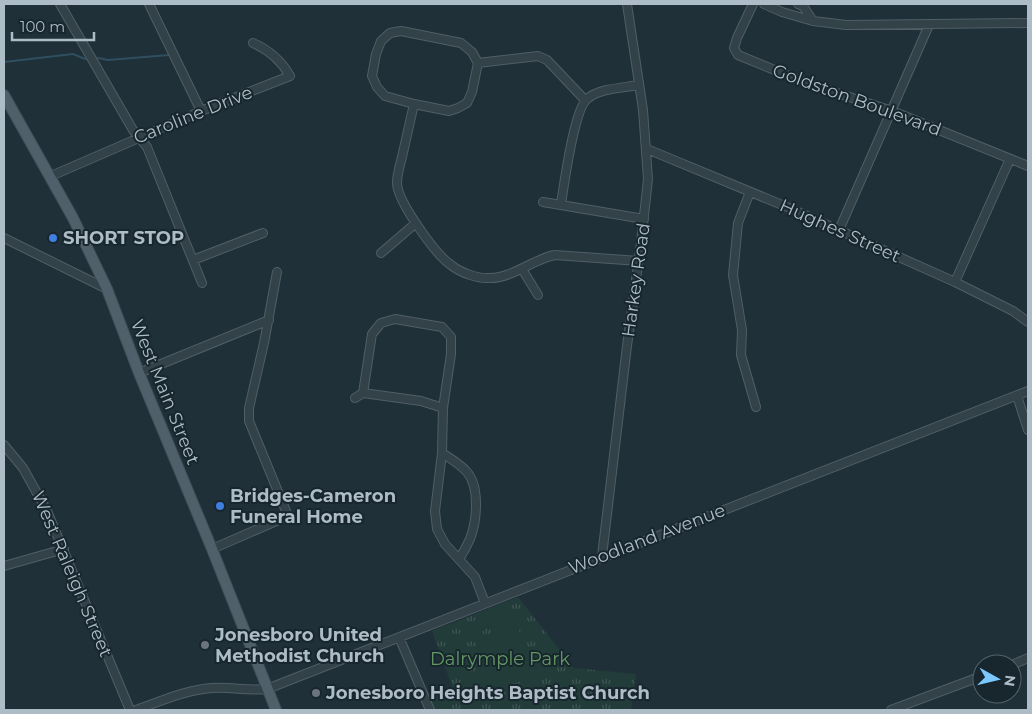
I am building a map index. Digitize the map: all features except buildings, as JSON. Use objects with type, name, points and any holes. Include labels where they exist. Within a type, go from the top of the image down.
[{"type":"main road","name":"West Main Street","points":[[4,95],[51,176],[107,289],[139,374],[212,549],[276,710]]},
{"type":"street","points":[[60,4],[133,130],[147,147],[202,283]]},
{"type":"street","points":[[149,4],[201,111]]},
{"type":"street","name":"Harkey Road","points":[[602,556],[648,179],[643,110],[627,4]]},
{"type":"street","name":"Goldston Boulevard","points":[[753,4],[734,48],[738,55],[804,82],[892,112],[1028,166]]},
{"type":"street","points":[[764,4],[782,12],[813,21],[861,26],[1028,23]]},
{"type":"street","points":[[798,4],[803,6],[813,21]]},
{"type":"street","points":[[838,230],[930,25]]},
{"type":"street","points":[[401,31],[409,31],[460,43],[472,52],[478,63],[472,92],[467,103],[450,111],[385,96],[377,87],[372,76],[376,54],[381,41],[390,33],[401,31]]},
{"type":"street","name":"Caroline Drive","points":[[51,176],[201,111],[290,76],[275,56],[253,43]]},
{"type":"street","points":[[478,63],[538,56],[547,60],[585,100]]},
{"type":"street","points":[[561,204],[577,120],[585,100],[601,92],[639,85]]},
{"type":"street","points":[[414,104],[397,184],[400,198],[444,260],[459,270],[493,279],[522,269],[543,258],[555,255],[639,261]]},
{"type":"street","name":"Hughes Street","points":[[647,149],[955,282],[1013,311],[1028,322]]},
{"type":"street","points":[[955,282],[1010,159]]},
{"type":"street","points":[[750,192],[738,223],[733,275],[742,330],[741,355],[756,407]]},
{"type":"street","points":[[543,202],[644,219]]},
{"type":"street","points":[[381,253],[416,223]]},
{"type":"street","points":[[194,260],[263,233]]},
{"type":"street","points":[[4,238],[107,289]]},
{"type":"street","points":[[522,269],[538,295]]},
{"type":"street","points":[[212,549],[288,516],[249,421],[253,386],[269,320],[277,272]]},
{"type":"street","points":[[362,393],[372,334],[381,322],[395,319],[442,326],[451,337],[451,354],[443,408],[442,453],[435,511],[438,529],[446,544],[474,578],[485,603]]},
{"type":"street","points":[[139,374],[269,320]]},
{"type":"street","name":"Woodland Avenue","points":[[267,689],[602,556],[1028,391]]},
{"type":"street","points":[[355,398],[362,393],[421,401],[443,408]]},
{"type":"street","points":[[1017,396],[1028,430]]},
{"type":"street","name":"West Raleigh Street","points":[[4,445],[23,468],[36,489],[64,549],[130,710]]},
{"type":"street","points":[[442,453],[468,473],[473,481],[476,496],[470,538],[459,559]]},
{"type":"street","points":[[4,566],[64,549]]},
{"type":"street","points":[[399,637],[430,710]]},
{"type":"street","points":[[891,710],[972,680]]},
{"type":"street","points":[[136,710],[187,692],[211,688],[267,689]]},
{"type":"green space","name":"Dalrymple Park","points":[[518,597],[574,668],[636,674],[631,710],[433,710],[425,695],[452,686],[432,631]]},
{"type":"green space","points":[[504,608],[509,620],[489,628],[484,617]]},
{"type":"green space","points":[[481,618],[485,630],[466,638],[461,626]]},
{"type":"green space","points":[[516,624],[538,671],[529,680],[481,689],[477,663],[480,647],[485,641]]},
{"type":"waterway","points":[[4,62],[73,54],[85,59]]},
{"type":"waterway","points":[[98,58],[108,60],[169,55]]},
{"type":"place","name":"SHORT STOP","points":[[53,238]]},
{"type":"place","name":"Bridges-Cameron Funeral Home","points":[[220,506]]},
{"type":"place","name":"Jonesboro United Methodist Church","points":[[205,645]]},
{"type":"place","name":"Jonesboro Heights Baptist Church","points":[[316,693]]}]
